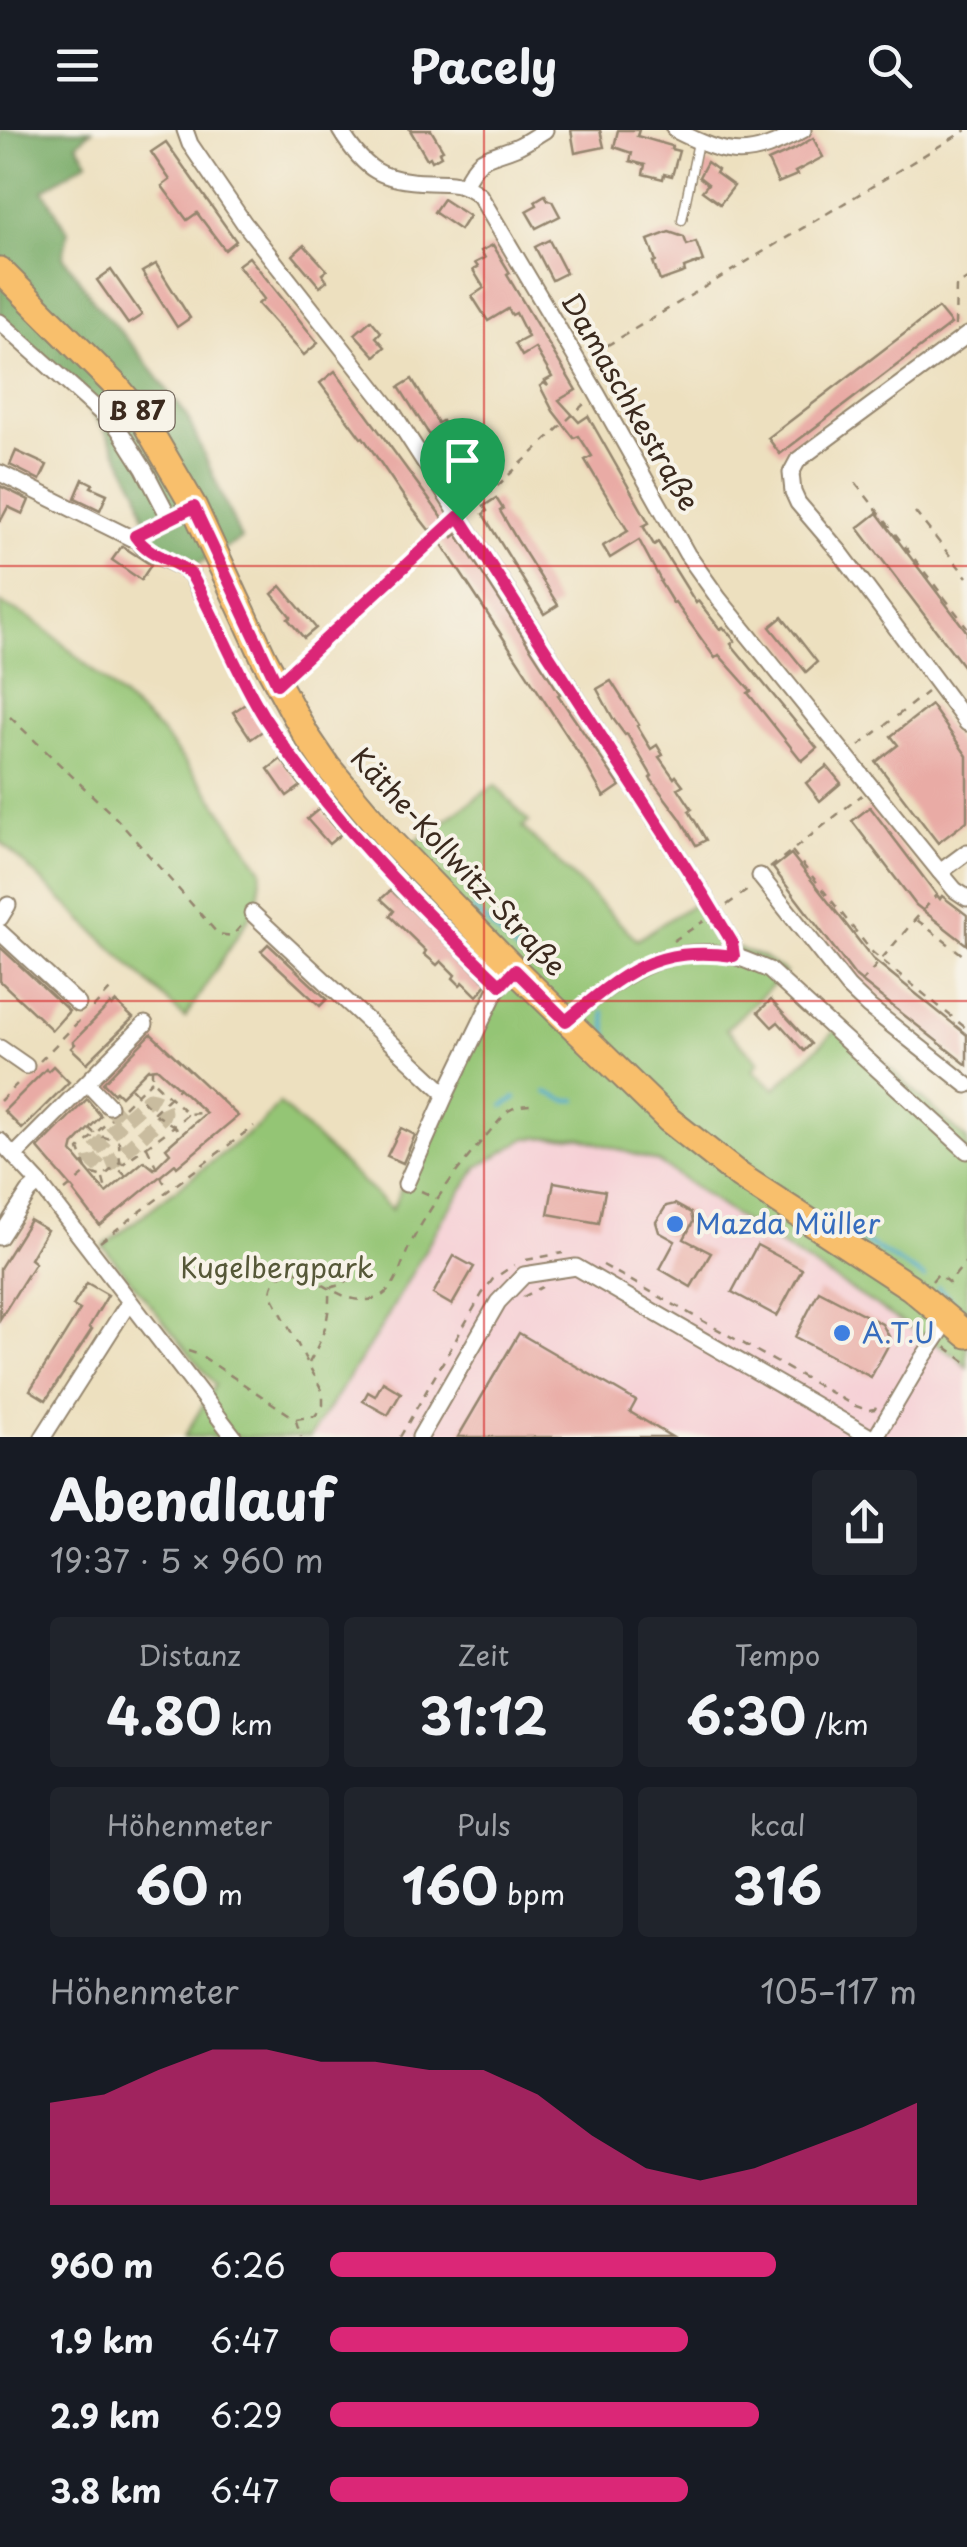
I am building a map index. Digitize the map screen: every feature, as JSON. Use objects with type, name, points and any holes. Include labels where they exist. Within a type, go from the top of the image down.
[{"type":"main road","name":"Käthe-Kollwitz-Straße","points":[[0,270],[141,416],[194,507],[329,788],[390,841],[508,977],[566,1021],[637,1092],[740,1176],[920,1309],[958,1327]]},
{"type":"street","points":[[185,130],[190,144],[244,223],[391,410],[715,914],[732,942],[734,956]]},
{"type":"street","points":[[340,130],[353,152],[380,174],[398,180],[464,185],[475,165],[486,157],[516,147],[545,130]]},
{"type":"street","points":[[675,130],[721,152],[748,153],[770,148],[803,130]]},
{"type":"street","name":"Damaschkestraße","points":[[464,185],[480,196],[489,210],[701,575],[944,877],[967,898]]},
{"type":"street","points":[[0,322],[118,428],[170,519]]},
{"type":"street","points":[[961,339],[798,460],[791,474],[798,503],[967,724]]},
{"type":"street","points":[[0,473],[131,538],[194,507]]},
{"type":"street","points":[[135,536],[151,553],[191,574],[200,592]]},
{"type":"street","points":[[944,877],[967,852]]},
{"type":"street","points":[[761,878],[853,991],[967,1084]]},
{"type":"street","points":[[252,913],[446,1094]]},
{"type":"street","points":[[0,932],[78,1004]]},
{"type":"street","points":[[566,1021],[638,966],[684,953],[734,956],[769,970],[967,1152]]},
{"type":"street","points":[[406,1184],[446,1094],[508,977]]},
{"type":"street","points":[[14,1156],[145,1024]]},
{"type":"street","points":[[0,1048],[26,1072]]},
{"type":"street","points":[[87,1083],[114,1111]]},
{"type":"street","points":[[0,1141],[39,1183],[234,1437]]},
{"type":"street","points":[[0,1237],[39,1183]]},
{"type":"street","points":[[420,1437],[498,1302],[524,1275],[576,1267],[873,1437],[922,1359],[958,1327]]},
{"type":"street","points":[[43,1437],[131,1304]]},
{"type":"lane","points":[[682,220],[698,142]]},
{"type":"lane","points":[[200,592],[264,716],[329,788]]},
{"type":"path","points":[[578,362],[966,130]]},
{"type":"path","points":[[961,339],[956,286],[967,279]]},
{"type":"path","points":[[277,684],[596,392]]},
{"type":"path","points":[[856,483],[967,628]]},
{"type":"path","points":[[915,512],[967,577]]},
{"type":"path","points":[[846,757],[938,683]]},
{"type":"path","points":[[10,717],[116,818],[218,934],[232,936],[252,913]]},
{"type":"path","points":[[660,949],[715,914],[871,788]]},
{"type":"path","points":[[792,850],[881,960],[967,1029]]},
{"type":"path","points":[[853,991],[916,919],[944,877]]},
{"type":"path","points":[[916,919],[967,958]]},
{"type":"path","points":[[0,1101],[110,990]]},
{"type":"path","points":[[79,1149],[114,1111],[152,1080],[152,1068]]},
{"type":"path","points":[[152,1080],[188,1114]]},
{"type":"path","points":[[132,1088],[182,1134]]},
{"type":"path","points":[[154,1112],[180,1088]]},
{"type":"path","points":[[296,1419],[315,1416],[323,1406],[324,1392],[272,1294],[271,1288],[280,1275],[294,1271],[357,1300],[374,1299],[388,1292],[416,1232],[478,1144],[508,1111],[530,1105]]},
{"type":"path","points":[[103,1177],[188,1114],[202,1113]]},
{"type":"path","points":[[99,1243],[254,1126]]},
{"type":"path","points":[[89,1128],[95,1134],[118,1141],[120,1170],[126,1176]]},
{"type":"path","points":[[146,1146],[170,1189]]},
{"type":"path","points":[[73,1147],[79,1149]]},
{"type":"path","points":[[79,1149],[87,1172]]},
{"type":"path","points":[[87,1172],[103,1177]]},
{"type":"path","points":[[60,1194],[87,1172]]},
{"type":"path","points":[[103,1177],[106,1190]]},
{"type":"path","points":[[425,1192],[437,1199]]},
{"type":"path","points":[[400,1437],[493,1279],[508,1267],[533,1257],[570,1253]]},
{"type":"path","points":[[912,1351],[920,1309],[938,1274],[950,1283],[967,1260]]},
{"type":"path","points":[[600,1264],[853,1405],[874,1409],[885,1393]]},
{"type":"path","points":[[329,1288],[354,1276]]},
{"type":"path","points":[[516,1304],[524,1296],[553,1286]]},
{"type":"path","points":[[309,1363],[328,1322],[329,1288]]},
{"type":"path","points":[[182,1352],[200,1355],[296,1419],[301,1437]]},
{"type":"shaded area","points":[[579,1137],[658,1162],[750,1226],[957,1357],[967,1368],[967,1437],[311,1437],[478,1167],[527,1138]]},
{"type":"green space","points":[[0,130],[92,130],[77,144],[88,161],[43,190],[68,232],[63,256],[95,303],[187,416],[241,539],[196,565],[150,539],[138,491],[106,432],[67,381],[0,319]]},
{"type":"green space","points":[[0,603],[54,636],[160,731],[208,791],[262,870],[257,905],[185,1018],[0,841]]},
{"type":"green space","name":"Kugelbergpark","points":[[495,785],[529,822],[522,827],[637,940],[699,900],[722,943],[762,957],[786,973],[726,1029],[759,1062],[753,1070],[775,1089],[842,1024],[967,1140],[967,1368],[957,1357],[750,1226],[658,1162],[579,1137],[527,1138],[478,1167],[310,1437],[184,1437],[215,1385],[103,1246],[262,1123],[279,1103],[392,1210],[496,970],[391,859]]},
{"type":"building","points":[[410,130],[431,130],[443,150],[439,152],[441,156],[432,161],[427,159]]},
{"type":"building","points":[[571,130],[600,130],[604,147],[575,153]]},
{"type":"building","points":[[618,130],[639,130],[637,136],[679,151],[672,176],[664,174],[663,179],[643,174],[645,165],[630,161],[632,153],[614,147]]},
{"type":"building","points":[[813,138],[823,157],[778,183],[768,161]]},
{"type":"building","points":[[166,142],[236,241],[225,250],[197,213],[187,220],[162,186],[170,180],[151,152]]},
{"type":"building","points":[[707,162],[734,186],[720,204],[702,191],[708,184],[699,177]]},
{"type":"building","points":[[545,195],[560,216],[536,228],[526,211]]},
{"type":"building","points":[[443,199],[469,216],[460,230],[434,212]]},
{"type":"building","points":[[669,232],[684,237],[687,245],[696,242],[703,261],[660,281],[648,240]]},
{"type":"building","points":[[549,240],[566,273],[552,280],[535,247]]},
{"type":"building","points":[[304,245],[327,270],[322,274],[327,281],[320,287],[293,255]]},
{"type":"building","points":[[493,245],[576,390],[559,400],[579,422],[588,416],[649,523],[643,526],[654,545],[658,542],[696,603],[735,641],[731,644],[817,748],[802,761],[748,693],[751,691],[719,655],[715,658],[673,603],[639,540],[610,558],[603,546],[628,531],[585,460],[592,456],[579,436],[574,438],[553,411],[540,386],[548,386],[545,381],[552,377],[535,348],[522,356],[515,344],[528,337],[516,313],[512,315],[508,309],[488,321],[472,296],[484,288],[473,270],[478,267],[475,263],[485,258],[481,251]]},
{"type":"building","points":[[249,257],[318,343],[304,355],[258,304],[264,299],[238,265]]},
{"type":"building","points":[[156,264],[190,318],[177,327],[142,272]]},
{"type":"building","points":[[111,270],[142,315],[128,324],[97,280]]},
{"type":"building","points":[[938,308],[951,324],[780,454],[768,438]]},
{"type":"building","points":[[371,320],[381,332],[376,337],[385,347],[375,356],[355,334]]},
{"type":"building","points":[[335,371],[453,537],[457,534],[620,786],[604,797],[432,529],[408,503],[320,383]]},
{"type":"building","points":[[412,379],[478,482],[465,491],[399,387]]},
{"type":"building","points":[[16,451],[47,465],[40,480],[10,465]]},
{"type":"building","points":[[83,479],[107,494],[100,510],[75,498]]},
{"type":"building","points":[[0,486],[29,500],[23,514],[8,507],[0,522]]},
{"type":"building","points":[[496,498],[503,509],[500,511],[558,605],[544,614],[483,514],[487,511],[484,506]]},
{"type":"building","points":[[877,513],[967,632],[967,671],[858,528]]},
{"type":"building","points":[[122,546],[151,565],[141,580],[112,560]]},
{"type":"building","points":[[281,586],[316,628],[304,638],[272,594]]},
{"type":"building","points":[[782,617],[817,662],[806,672],[770,627]]},
{"type":"building","points":[[611,681],[651,749],[657,745],[663,755],[659,757],[683,785],[678,788],[706,840],[696,845],[650,778],[627,734],[614,720],[597,689]]},
{"type":"building","points":[[247,703],[264,730],[251,739],[233,712]]},
{"type":"building","points":[[931,705],[967,756],[967,821],[938,843],[876,762],[898,745],[891,736]]},
{"type":"building","points":[[281,759],[301,786],[287,796],[268,769]]},
{"type":"building","points":[[827,766],[841,783],[820,801],[806,783]]},
{"type":"building","points":[[870,807],[940,899],[942,896],[967,915],[967,945],[916,905],[852,821]]},
{"type":"building","points":[[319,809],[341,834],[329,844],[307,819]]},
{"type":"building","points":[[791,854],[873,959],[967,1035],[967,1065],[856,977],[773,868]]},
{"type":"building","points":[[391,890],[487,984],[477,996],[463,982],[460,985],[441,961],[437,965],[424,954],[426,951],[390,916],[394,911],[381,899]]},
{"type":"building","points":[[268,944],[327,999],[320,1006],[261,951]]},
{"type":"building","points":[[0,947],[69,1011],[52,1030],[0,981]]},
{"type":"building","points":[[771,1000],[811,1044],[804,1051],[778,1022],[772,1027],[758,1012]]},
{"type":"building","points":[[116,1002],[133,1018],[87,1063],[71,1048],[73,1042]]},
{"type":"building","points":[[151,1034],[238,1116],[100,1226],[38,1148],[87,1099],[101,1116],[74,1144],[72,1152],[106,1193],[144,1161],[154,1169],[170,1153],[166,1148],[206,1113],[157,1068],[148,1069],[121,1096],[103,1083]]},
{"type":"building","points":[[53,1066],[69,1082],[22,1129],[4,1111]]},
{"type":"building","points":[[401,1128],[415,1135],[403,1163],[387,1156]]},
{"type":"building","points":[[554,1182],[605,1191],[599,1223],[548,1214]]},
{"type":"building","points":[[675,1204],[691,1213],[693,1222],[684,1239],[711,1253],[691,1287],[660,1269],[675,1241],[659,1232],[656,1222],[666,1206]]},
{"type":"building","points":[[30,1220],[47,1230],[30,1259],[35,1263],[0,1319],[0,1268]]},
{"type":"building","name":"A.T.U","points":[[757,1245],[802,1269],[777,1316],[732,1292]]},
{"type":"building","points":[[454,1256],[474,1267],[452,1305],[433,1294]]},
{"type":"building","points":[[87,1283],[108,1295],[89,1327],[92,1329],[46,1400],[30,1390],[80,1310],[73,1306]]},
{"type":"building","name":"A.T.U","points":[[819,1291],[882,1324],[891,1340],[871,1377],[795,1337]]},
{"type":"building","points":[[519,1333],[636,1401],[630,1412],[672,1437],[458,1437]]},
{"type":"building","points":[[383,1382],[401,1393],[388,1415],[363,1401],[368,1392],[375,1396]]},
{"type":"waterway","points":[[473,909],[522,959]]},
{"type":"waterway","points":[[604,1012],[612,1048]]},
{"type":"waterway","points":[[546,1092],[576,1100]]},
{"type":"waterway","points":[[503,1106],[516,1098]]},
{"type":"waterway","points":[[852,1234],[925,1278]]},
{"type":"waterway","points":[[938,1287],[967,1316]]},
{"type":"tunnel","points":[[109,1106],[123,1121],[90,1155],[101,1168],[111,1164],[164,1112],[160,1103],[149,1099],[123,1121]]},
{"type":"place","name":"Mazda Müller","points":[[675,1224]]},
{"type":"place","name":"A.T.U","points":[[842,1333]]},
{"type":"route","points":[[194,507],[277,684],[459,516],[462,520],[703,894],[732,942],[734,956],[684,953],[638,966],[566,1021],[515,970],[501,985],[360,843],[319,795],[264,716],[191,574],[151,553],[135,536],[194,507]]}]
